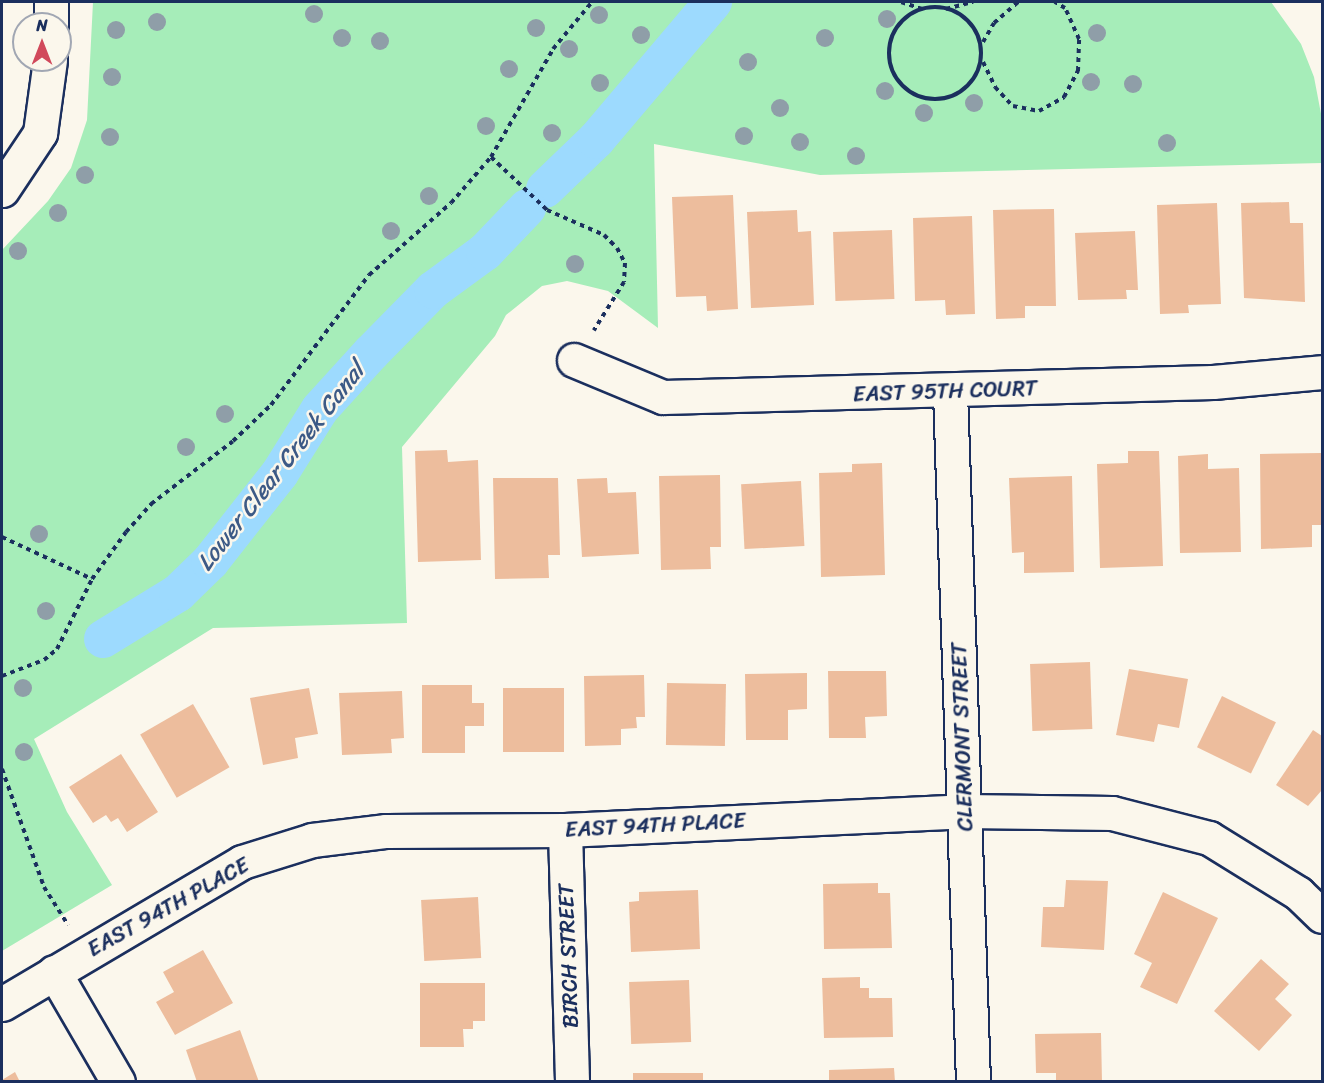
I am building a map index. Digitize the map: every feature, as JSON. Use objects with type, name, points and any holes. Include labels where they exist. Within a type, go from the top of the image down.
[{"type":"street","points":[[2,190],[40,134],[48,72]]},
{"type":"street","name":"EAST 95TH COURT","points":[[574,360],[663,397],[950,392],[1213,382],[1323,372]]},
{"type":"street","name":"CLERMONT STREET","points":[[950,392],[973,1082]]},
{"type":"street","name":"EAST 94TH PLACE","points":[[2,1004],[242,862],[312,840],[423,829],[565,830],[964,811],[1112,813],[1177,827],[1248,859],[1323,916]]},
{"type":"street","name":"BIRCH STREET","points":[[565,830],[572,1082]]},
{"type":"street","points":[[54,972],[117,1082]]},
{"type":"path","points":[[2,676],[44,660],[57,649],[92,579],[151,504],[233,441],[271,405],[369,275],[451,203],[491,157],[553,49],[592,2]]},
{"type":"path","points":[[901,2],[922,9],[945,9],[973,2]]},
{"type":"path","points":[[1018,2],[994,23],[983,42],[983,62],[995,87],[1013,106],[1039,111],[1064,97],[1078,71],[1079,39],[1065,9],[1054,2]]},
{"type":"path","points":[[922,9],[907,16],[890,40],[891,69],[909,92],[939,99],[953,95],[983,62]]},
{"type":"path","points":[[945,9],[963,18],[983,42]]},
{"type":"path","points":[[491,157],[547,210],[604,235],[625,263],[619,296],[574,360]]},
{"type":"path","points":[[2,537],[92,579]]},
{"type":"path","points":[[2,769],[44,887],[88,952]]},
{"type":"green space","points":[[93,2],[1271,2],[1301,44],[1314,77],[1322,119],[1322,163],[820,175],[654,144],[658,328],[608,291],[567,281],[542,286],[506,315],[495,336],[402,447],[407,623],[213,628],[34,739],[67,812],[112,885],[2,951],[2,250],[48,201],[71,168],[87,120]]},
{"type":"building","points":[[733,195],[738,309],[707,311],[706,296],[676,297],[672,197]]},
{"type":"building","points":[[1289,202],[1290,223],[1303,223],[1305,302],[1244,298],[1241,203]]},
{"type":"building","points":[[1217,203],[1221,304],[1188,305],[1189,313],[1160,314],[1157,205]]},
{"type":"building","points":[[1054,209],[1056,306],[1025,306],[1025,318],[996,319],[993,210]]},
{"type":"building","points":[[797,210],[798,232],[811,231],[814,305],[751,308],[747,212]]},
{"type":"building","points":[[972,216],[975,314],[946,315],[945,300],[915,301],[913,218]]},
{"type":"building","points":[[892,230],[894,299],[835,301],[833,232]]},
{"type":"building","points":[[1135,231],[1138,290],[1126,290],[1127,299],[1078,300],[1075,233]]},
{"type":"building","points":[[447,450],[448,462],[478,460],[481,560],[418,562],[415,451]]},
{"type":"building","points":[[1128,451],[1159,451],[1163,566],[1100,568],[1097,464],[1128,463]]},
{"type":"building","points":[[1321,453],[1322,525],[1312,525],[1312,547],[1261,549],[1260,454]]},
{"type":"building","points":[[1208,454],[1208,469],[1239,468],[1241,552],[1180,553],[1178,456]]},
{"type":"building","points":[[882,463],[885,575],[821,577],[819,473],[852,472],[852,464]]},
{"type":"building","points":[[720,475],[721,547],[710,547],[711,569],[661,570],[659,476]]},
{"type":"building","points":[[1072,476],[1074,572],[1024,573],[1024,552],[1012,553],[1009,478]]},
{"type":"building","points":[[493,478],[558,478],[560,555],[548,555],[549,578],[495,579]]},
{"type":"building","points":[[607,478],[608,493],[636,492],[639,554],[582,557],[577,479]]},
{"type":"building","points":[[801,481],[804,546],[744,549],[741,484]]},
{"type":"building","points":[[1090,662],[1092,729],[1032,731],[1030,664]]},
{"type":"building","points":[[1129,669],[1188,679],[1179,728],[1158,724],[1154,742],[1116,735]]},
{"type":"building","points":[[828,671],[886,671],[887,716],[865,717],[866,738],[829,738]]},
{"type":"building","points":[[807,673],[807,709],[788,710],[788,740],[746,740],[745,674]]},
{"type":"building","points":[[644,675],[645,717],[636,717],[637,728],[621,729],[621,745],[585,746],[584,676]]},
{"type":"building","points":[[667,683],[726,684],[725,746],[666,745]]},
{"type":"building","points":[[422,685],[472,685],[472,703],[484,703],[484,726],[465,726],[465,753],[422,753]]},
{"type":"building","points":[[309,688],[318,734],[295,738],[298,758],[263,765],[250,698]]},
{"type":"building","points":[[503,688],[564,688],[564,752],[503,752]]},
{"type":"building","points":[[402,691],[404,738],[391,739],[392,753],[342,755],[339,693]]},
{"type":"building","points":[[1222,696],[1276,722],[1251,774],[1197,747]]},
{"type":"building","points":[[193,704],[230,767],[177,798],[140,734]]},
{"type":"building","points":[[1313,730],[1322,736],[1322,790],[1308,806],[1276,785]]},
{"type":"building","points":[[121,754],[158,812],[127,832],[118,818],[111,822],[106,815],[93,823],[69,787]]},
{"type":"building","points":[[1066,880],[1108,881],[1104,950],[1041,947],[1043,907],[1064,907]]},
{"type":"building","points":[[878,883],[878,893],[890,893],[892,948],[824,949],[823,884]]},
{"type":"building","points":[[698,890],[700,949],[631,952],[629,902],[639,901],[639,892]]},
{"type":"building","points":[[1163,892],[1218,918],[1177,1004],[1140,987],[1152,963],[1134,954]]},
{"type":"building","points":[[478,897],[481,958],[424,961],[421,900]]},
{"type":"building","points":[[203,950],[233,1003],[175,1035],[156,1002],[174,992],[163,972]]},
{"type":"building","points":[[1261,959],[1289,984],[1275,999],[1292,1015],[1259,1051],[1214,1011]]},
{"type":"building","points":[[860,977],[860,988],[869,988],[869,998],[892,998],[893,1037],[824,1038],[822,978]]},
{"type":"building","points":[[689,980],[691,1042],[631,1044],[629,982]]},
{"type":"building","points":[[420,983],[485,983],[485,1021],[473,1021],[473,1029],[463,1029],[464,1047],[420,1047]]},
{"type":"building","points":[[240,1030],[259,1082],[197,1082],[186,1050]]},
{"type":"building","points":[[1101,1033],[1102,1082],[1056,1082],[1056,1073],[1036,1073],[1035,1034]]},
{"type":"building","points":[[894,1068],[895,1082],[829,1082],[829,1070]]},
{"type":"building","points":[[15,1072],[20,1082],[2,1082],[2,1080]]},
{"type":"building","points":[[633,1073],[703,1073],[703,1082],[633,1082]]},
{"type":"waterway","name":"Lower Clear Creek Canal","points":[[545,189],[596,140],[713,2]]},
{"type":"waterway","name":"Lower Clear Creek Canal","points":[[103,639],[178,593],[210,562],[280,473],[320,409],[433,290],[485,252],[527,208]]}]
